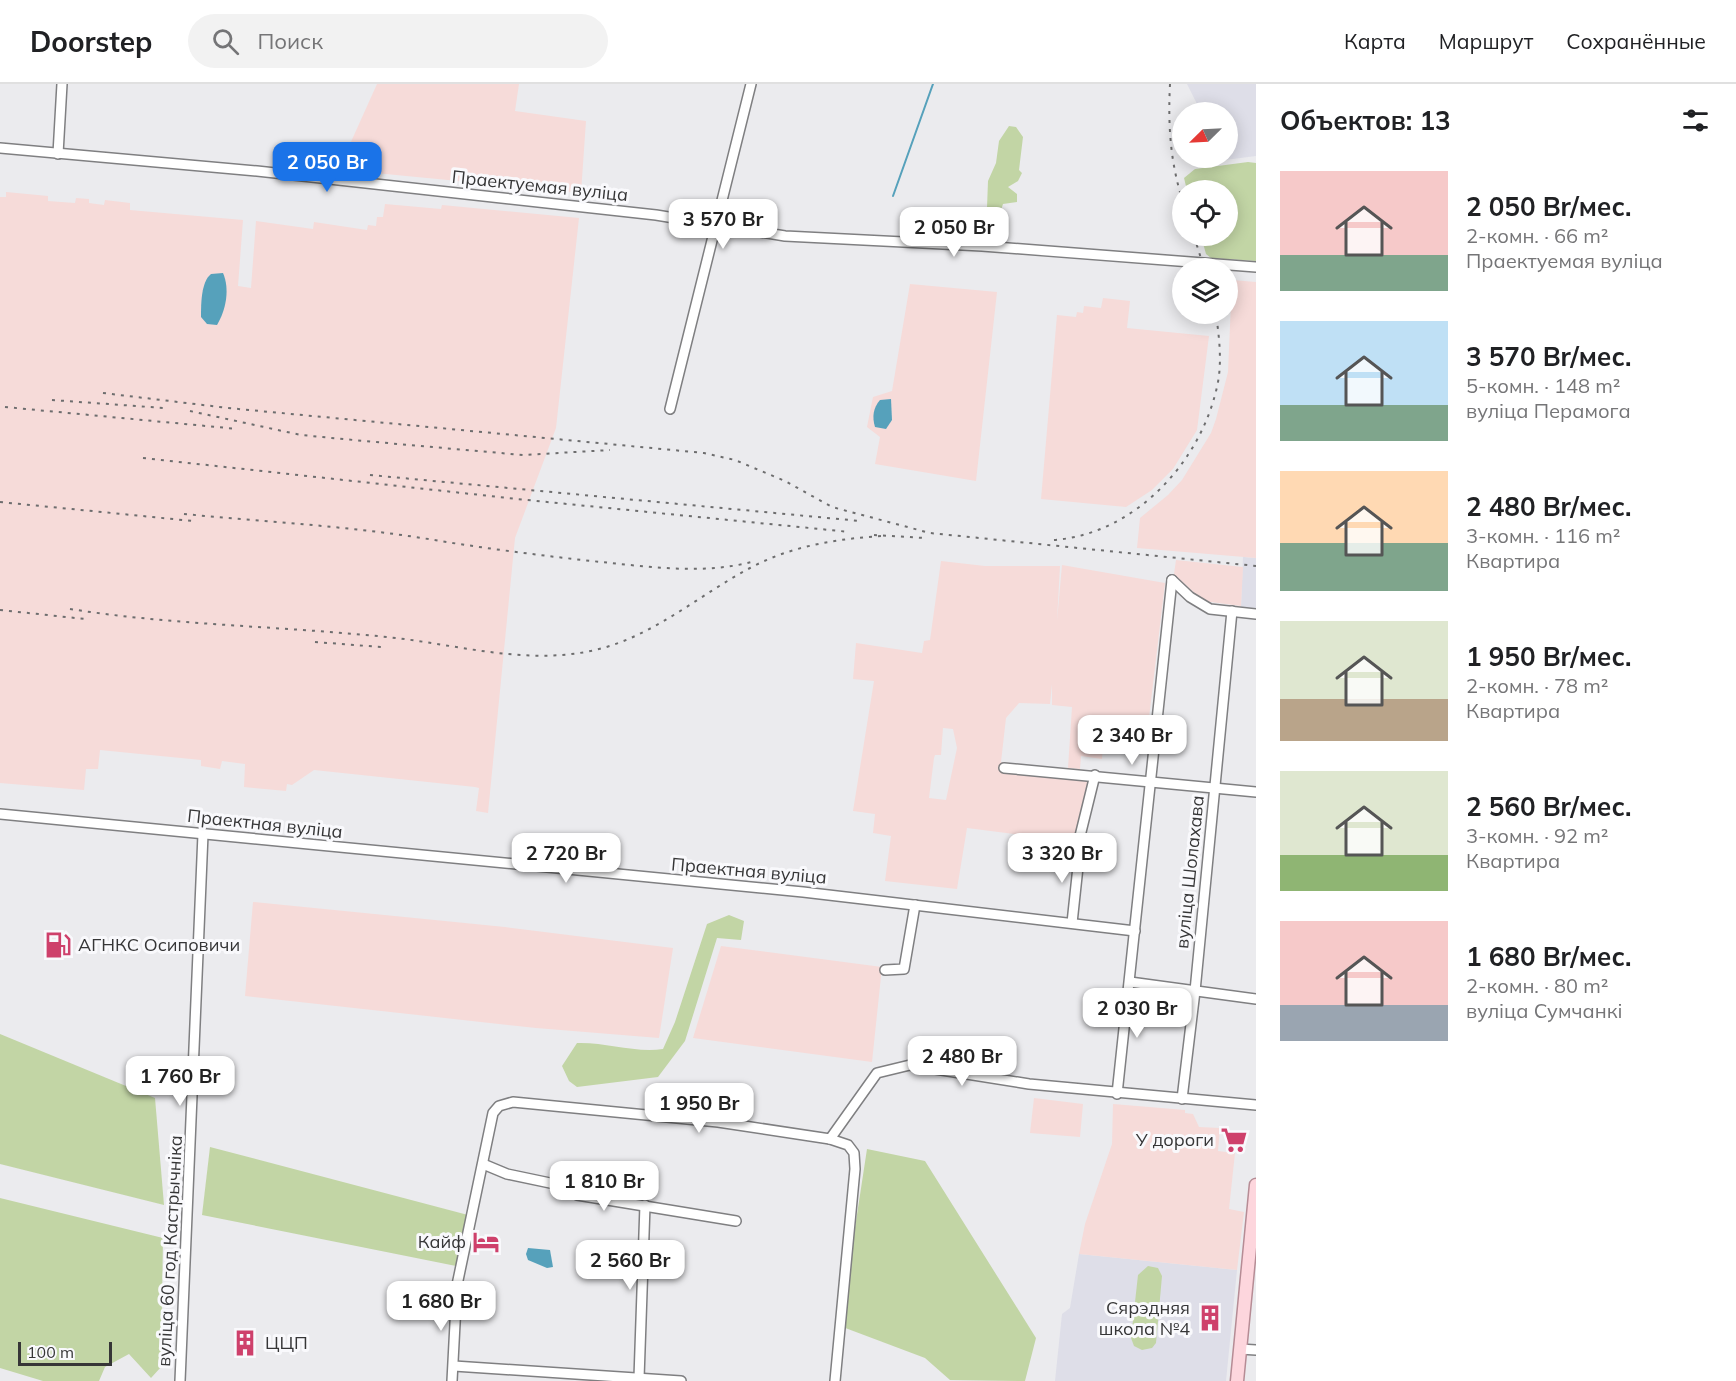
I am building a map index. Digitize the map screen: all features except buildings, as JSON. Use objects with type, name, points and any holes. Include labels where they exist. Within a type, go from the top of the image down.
[{"type":"main road","points":[[1237,1381],[1256,1185]]},
{"type":"street","points":[[58,154],[62,84]]},
{"type":"street","points":[[670,409],[751,84]]},
{"type":"street","name":"Праектуемая вуліца","points":[[0,148],[257,171],[715,223],[785,236],[982,246],[1256,267]]},
{"type":"street","points":[[1117,1094],[1172,580],[1190,597],[1210,609],[1256,614]]},
{"type":"street","name":"вуліца Шолахава","points":[[1182,1099],[1196,991],[1232,611]]},
{"type":"street","points":[[1004,768],[1256,792]]},
{"type":"street","points":[[1080,836],[1095,775]]},
{"type":"street","name":"Праектная вуліца","points":[[0,814],[915,905],[1135,931]]},
{"type":"street","name":"вуліца 60 год Кастрычніка","points":[[180,1381],[203,834]]},
{"type":"street","points":[[1072,923],[1080,848]]},
{"type":"street","points":[[885,970],[904,969],[915,905]]},
{"type":"street","points":[[1130,982],[1256,999]]},
{"type":"street","points":[[830,1139],[877,1073],[910,1065],[1029,1084],[1117,1094],[1256,1105]]},
{"type":"street","points":[[452,1381],[457,1285],[493,1113],[499,1106],[513,1102],[718,1122],[830,1139],[848,1145],[854,1153],[855,1169],[835,1381]]},
{"type":"street","points":[[483,1164],[507,1174],[568,1187],[577,1195],[736,1221]]},
{"type":"street","points":[[639,1378],[645,1205]]},
{"type":"street","points":[[1240,1349],[1256,1350]]},
{"type":"street","points":[[453,1366],[681,1381]]},
{"type":"shaded area","points":[[377,84],[519,84],[515,111],[586,121],[581,193],[344,170],[350,144]]},
{"type":"shaded area","points":[[1187,84],[1256,84],[1256,156],[1238,158],[1238,102],[1196,102]]},
{"type":"shaded area","points":[[6,192],[48,196],[48,201],[75,203],[76,198],[89,199],[89,203],[104,205],[105,200],[130,203],[130,210],[243,220],[238,286],[251,288],[256,221],[313,229],[314,222],[367,230],[368,225],[376,226],[377,217],[383,217],[385,204],[441,209],[442,205],[579,218],[556,428],[515,538],[488,813],[476,811],[479,788],[475,787],[314,770],[292,785],[287,784],[286,791],[244,787],[245,764],[222,761],[220,769],[201,766],[201,760],[100,750],[98,769],[86,769],[84,790],[0,783],[0,197],[6,197]]},
{"type":"shaded area","points":[[1238,280],[1256,282],[1256,558],[1137,548],[1140,518],[1182,480],[1211,433],[1228,372],[1230,324],[1238,324]]},
{"type":"shaded area","points":[[910,284],[997,292],[976,481],[875,464],[880,437],[867,427],[873,397],[892,391]]},
{"type":"shaded area","points":[[1103,298],[1130,301],[1127,328],[1209,336],[1197,430],[1173,469],[1152,490],[1126,507],[1041,499],[1057,315],[1076,317],[1077,312],[1083,313],[1084,306],[1101,308]]},
{"type":"shaded area","points":[[1243,557],[1256,558],[1256,609],[1241,606]]},
{"type":"shaded area","points":[[1176,560],[1243,567],[1241,606],[1203,601],[1174,574]]},
{"type":"shaded area","points":[[941,561],[985,566],[1060,566],[1057,621],[1062,565],[1165,583],[1146,743],[1142,742],[1142,747],[1103,744],[1102,759],[1081,756],[1080,769],[1068,768],[1072,707],[1052,705],[1052,684],[1050,704],[1019,703],[1006,718],[1001,762],[1092,774],[1076,842],[967,828],[957,889],[885,881],[891,836],[873,833],[875,814],[853,811],[874,681],[853,679],[856,643],[922,653],[924,641],[930,640]],"holes":[[[943,728],[953,729],[957,748],[946,800],[929,798],[934,758],[935,755],[941,755]]]},
{"type":"shaded area","points":[[253,902],[505,927],[673,948],[659,1038],[536,1028],[245,996]]},
{"type":"shaded area","points":[[721,946],[882,967],[872,1062],[693,1038]]},
{"type":"shaded area","points":[[1034,1098],[1083,1104],[1080,1137],[1030,1133]]},
{"type":"shaded area","points":[[1113,1104],[1185,1110],[1185,1113],[1193,1114],[1199,1127],[1220,1128],[1218,1151],[1235,1153],[1229,1209],[1244,1212],[1237,1270],[1079,1254],[1085,1224],[1112,1144]]},
{"type":"shaded area","points":[[1079,1254],[1237,1270],[1226,1381],[1055,1381],[1062,1314],[1070,1308]]},
{"type":"green space","points":[[1009,126],[1016,127],[1023,137],[1019,170],[1022,173],[1018,181],[1008,187],[1017,194],[1017,202],[1003,204],[997,222],[991,219],[987,208],[988,181],[996,163],[999,141]]},
{"type":"green space","points":[[1238,163],[1256,163],[1256,261],[1211,258],[1206,254],[1204,246],[1238,246],[1238,180],[1184,180],[1184,178],[1195,169],[1238,168]]},
{"type":"green space","points":[[729,915],[744,921],[741,940],[717,938],[685,1041],[658,1077],[577,1087],[569,1081],[562,1066],[577,1043],[641,1050],[663,1049],[675,1022],[707,924]]},
{"type":"green space","points":[[0,1034],[155,1098],[164,1205],[0,1164]]},
{"type":"green space","points":[[210,1147],[468,1215],[456,1266],[202,1215]]},
{"type":"green space","points":[[867,1149],[925,1161],[1036,1338],[1025,1381],[950,1380],[925,1358],[840,1326]]},
{"type":"green space","points":[[0,1198],[163,1238],[161,1367],[151,1378],[129,1354],[105,1367],[99,1381],[43,1381],[0,1368]]},
{"type":"green space","points":[[1148,1266],[1158,1268],[1162,1276],[1156,1343],[1152,1348],[1142,1350],[1134,1346],[1131,1338],[1138,1275]]},
{"type":"water","points":[[223,273],[227,293],[223,313],[217,325],[207,324],[201,317],[203,288],[211,274]]},
{"type":"water","points":[[891,399],[892,420],[886,429],[875,427],[873,416],[876,406],[880,400]]},
{"type":"water","points":[[528,1248],[550,1250],[553,1267],[547,1268],[528,1260],[526,1254]]},
{"type":"waterway","points":[[893,196],[933,84]]},
{"type":"railway","points":[[1170,84],[1171,142],[1177,180]]},
{"type":"railway","points":[[1197,246],[1201,258]]},
{"type":"railway","points":[[1054,540],[1084,535],[1112,524],[1138,508],[1161,488],[1181,465],[1198,439],[1210,411],[1218,382],[1220,357],[1217,324]]},
{"type":"railway","points":[[103,393],[228,408],[704,453],[735,460],[785,481],[832,507],[930,533],[1256,566]]},
{"type":"railway","points":[[52,400],[164,408]]},
{"type":"railway","points":[[5,407],[238,429]]},
{"type":"railway","points":[[190,411],[301,435],[364,441],[523,455],[610,450]]},
{"type":"railway","points":[[143,458],[517,499],[850,532]]},
{"type":"railway","points":[[370,475],[860,521]]},
{"type":"railway","points":[[0,502],[193,521]]},
{"type":"railway","points":[[184,514],[372,531],[517,552],[659,568],[717,568],[755,561]]},
{"type":"railway","points":[[874,535],[925,538]]},
{"type":"railway","points":[[70,609],[151,619],[396,638],[499,653],[551,656],[603,648],[642,633],[732,578],[781,554],[847,539],[881,536]]},
{"type":"railway","points":[[0,610],[85,619]]},
{"type":"railway","points":[[315,642],[381,647]]},
{"type":"place","name":"АГНКС Осиповичи","points":[[58,945]]},
{"type":"place","name":"У дороги","points":[[1234,1140]]},
{"type":"place","name":"Кайф","points":[[486,1242]]},
{"type":"place","name":"Сярэдняя школа №4","points":[[1210,1318]]},
{"type":"place","name":"ЦЦП","points":[[245,1343]]}]
